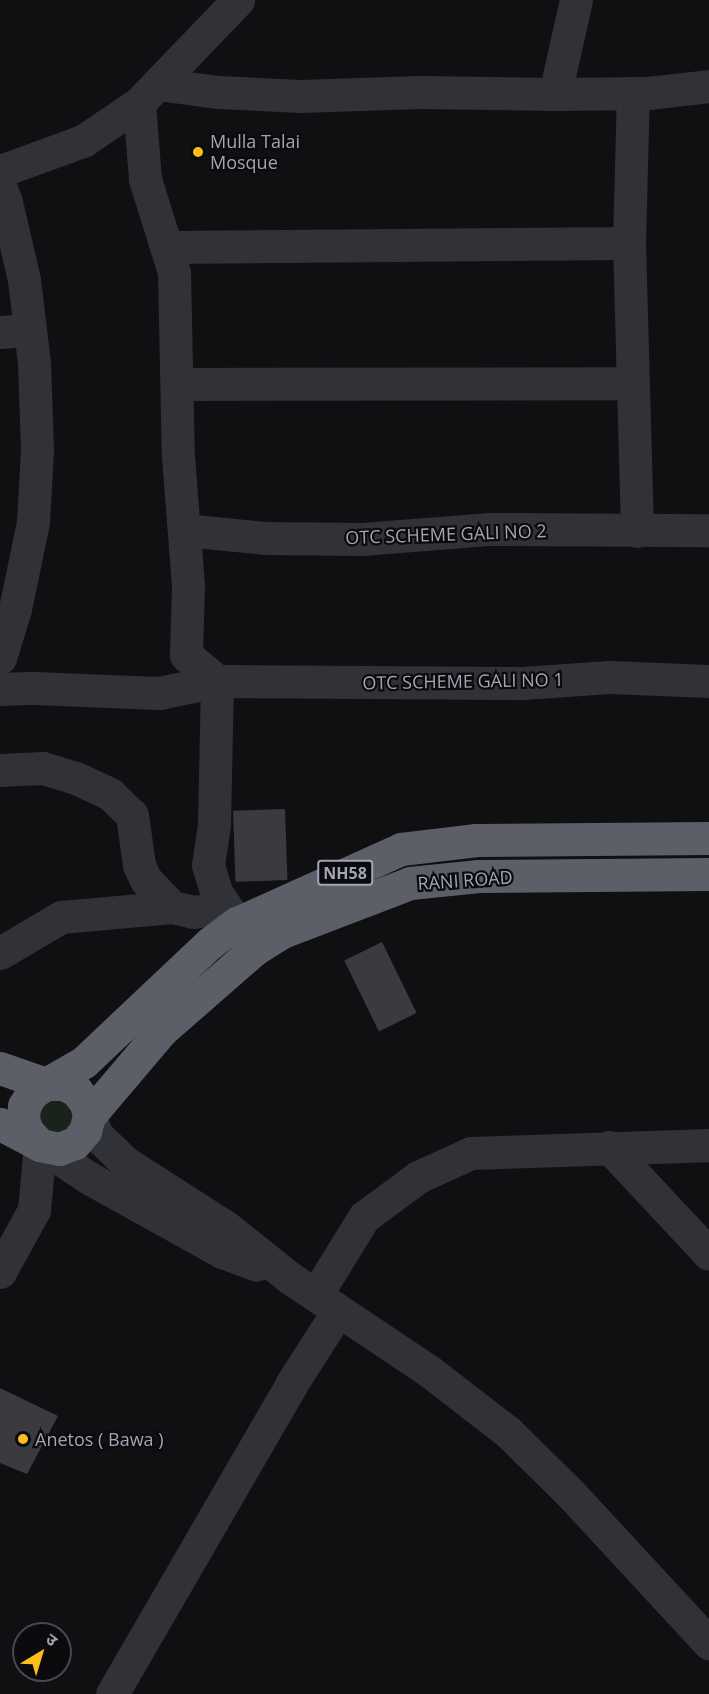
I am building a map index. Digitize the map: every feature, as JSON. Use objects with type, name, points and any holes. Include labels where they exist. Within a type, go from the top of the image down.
[{"type":"highway","name":"NH58","points":[[40,1145],[27,1131],[23,1119],[24,1106],[32,1093],[84,1062],[210,943],[246,936],[401,849],[476,840],[709,838]]},
{"type":"highway","name":"RANI ROAD","points":[[89,1116],[246,936],[282,932],[410,883],[479,876],[709,874]]},
{"type":"highway","points":[[0,1068],[46,1084],[63,1084],[76,1090],[86,1103],[89,1116]]},
{"type":"highway","name":"NH58","points":[[0,1124],[40,1145],[58,1149],[75,1143],[85,1131],[89,1116]]},
{"type":"street","points":[[0,171],[83,141],[149,94],[238,0]]},
{"type":"street","points":[[555,94],[576,0]]},
{"type":"street","points":[[149,94],[218,92],[300,96],[419,92],[633,93],[709,86]]},
{"type":"street","points":[[633,93],[629,243],[637,531]]},
{"type":"street","points":[[149,94],[145,179],[174,272],[178,456],[188,586],[186,655],[217,681],[214,825],[208,865],[216,892],[246,936]]},
{"type":"street","points":[[0,186],[6,202],[24,280],[15,331],[37,450],[33,522],[15,609],[0,658]]},
{"type":"street","points":[[166,247],[629,243]]},
{"type":"street","points":[[178,384],[633,383]]},
{"type":"street","name":"OTC SCHEME GALI NO 2","points":[[184,530],[265,538],[362,539],[488,529],[709,530]]},
{"type":"street","name":"OTC SCHEME GALI NO 1","points":[[0,689],[34,688],[159,693],[217,681],[523,683],[609,677],[709,681]]},
{"type":"street","points":[[0,770],[43,768],[76,778],[110,794],[132,815],[139,866],[146,880],[172,907]]},
{"type":"street","points":[[0,953],[61,917],[172,907],[193,912],[214,909],[246,936]]},
{"type":"street","points":[[89,1116],[96,1135],[126,1163],[226,1227],[315,1295],[429,1371],[508,1432],[570,1493],[709,1643]]},
{"type":"street","points":[[112,1694],[292,1383],[315,1295],[364,1217],[418,1177],[471,1153],[709,1144]]},
{"type":"street","points":[[0,1272],[34,1210],[40,1145],[89,1178],[222,1252],[315,1295]]},
{"type":"street","points":[[609,1147],[709,1254]]},
{"type":"shaded area","points":[[56,1098],[68,1103],[73,1115],[68,1127],[56,1132],[44,1127],[39,1115],[44,1103]]},
{"type":"building","points":[[285,809],[287,880],[236,882],[233,811]]},
{"type":"building","points":[[382,942],[417,1013],[379,1031],[344,960]]},
{"type":"building","name":"Anetos ( Bawa )","points":[[0,1388],[58,1416],[27,1474],[0,1463]]},
{"type":"place","name":"Mulla Talai Mosque","points":[[198,152]]},
{"type":"place","name":"Anetos ( Bawa )","points":[[23,1439]]}]
